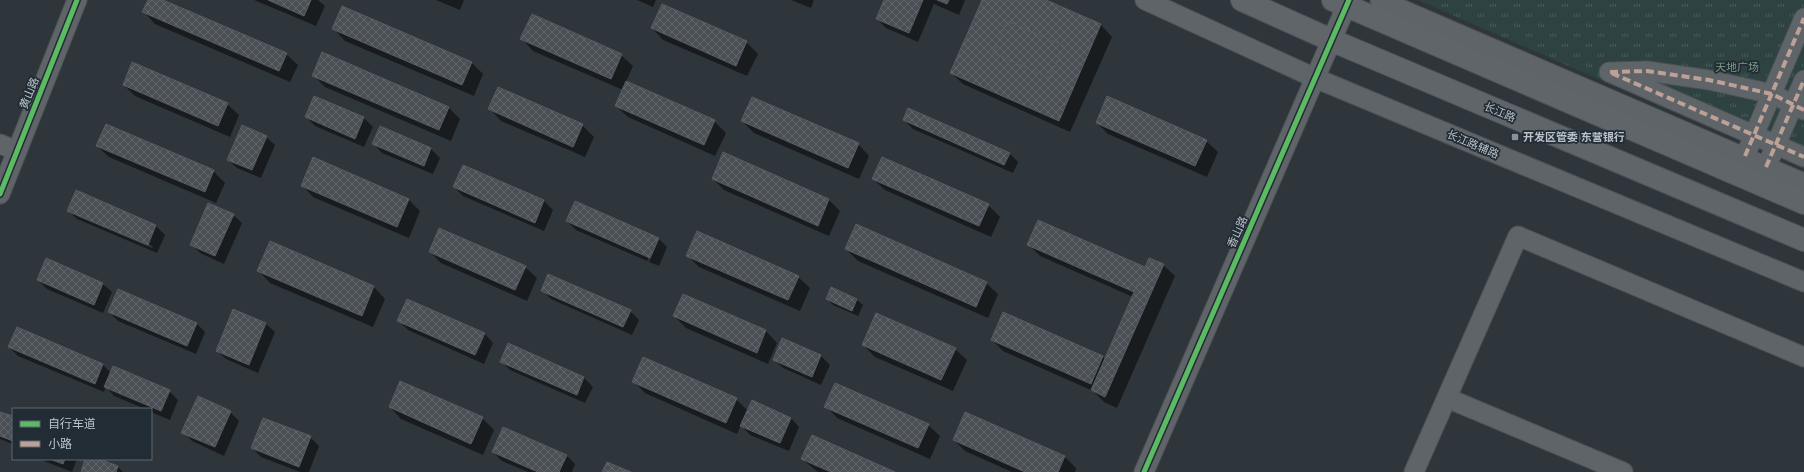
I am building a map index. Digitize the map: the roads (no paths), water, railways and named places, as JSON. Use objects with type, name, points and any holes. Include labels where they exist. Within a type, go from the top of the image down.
[{"type":"main road","name":"长江路","points":[[1242,0],[1331,40],[1804,240]]},
{"type":"main road","points":[[1343,2],[1804,203]]},
{"type":"street","name":"黄山路","points":[[0,194],[9,147],[77,0]]},
{"type":"street","name":"长江路辅路","points":[[1145,0],[1315,78],[1804,282]]},
{"type":"street","points":[[1380,0],[1745,156],[1766,167],[1804,183]]},
{"type":"street","name":"香山路","points":[[1144,472],[1315,78],[1331,40],[1343,2]]},
{"type":"street","points":[[1745,156],[1804,18]]},
{"type":"street","points":[[1799,107],[1772,94],[1709,80],[1647,71],[1609,72],[1804,157]]},
{"type":"street","points":[[1766,167],[1799,107],[1804,80]]},
{"type":"street","points":[[1414,472],[1518,236],[1804,357]]},
{"type":"street","points":[[1447,398],[1623,472]]},
{"type":"place","name":"开发区管委 东营银行","points":[[1515,137]]},
{"type":"park label","name":"天地广场","points":[[1737,67]]}]
